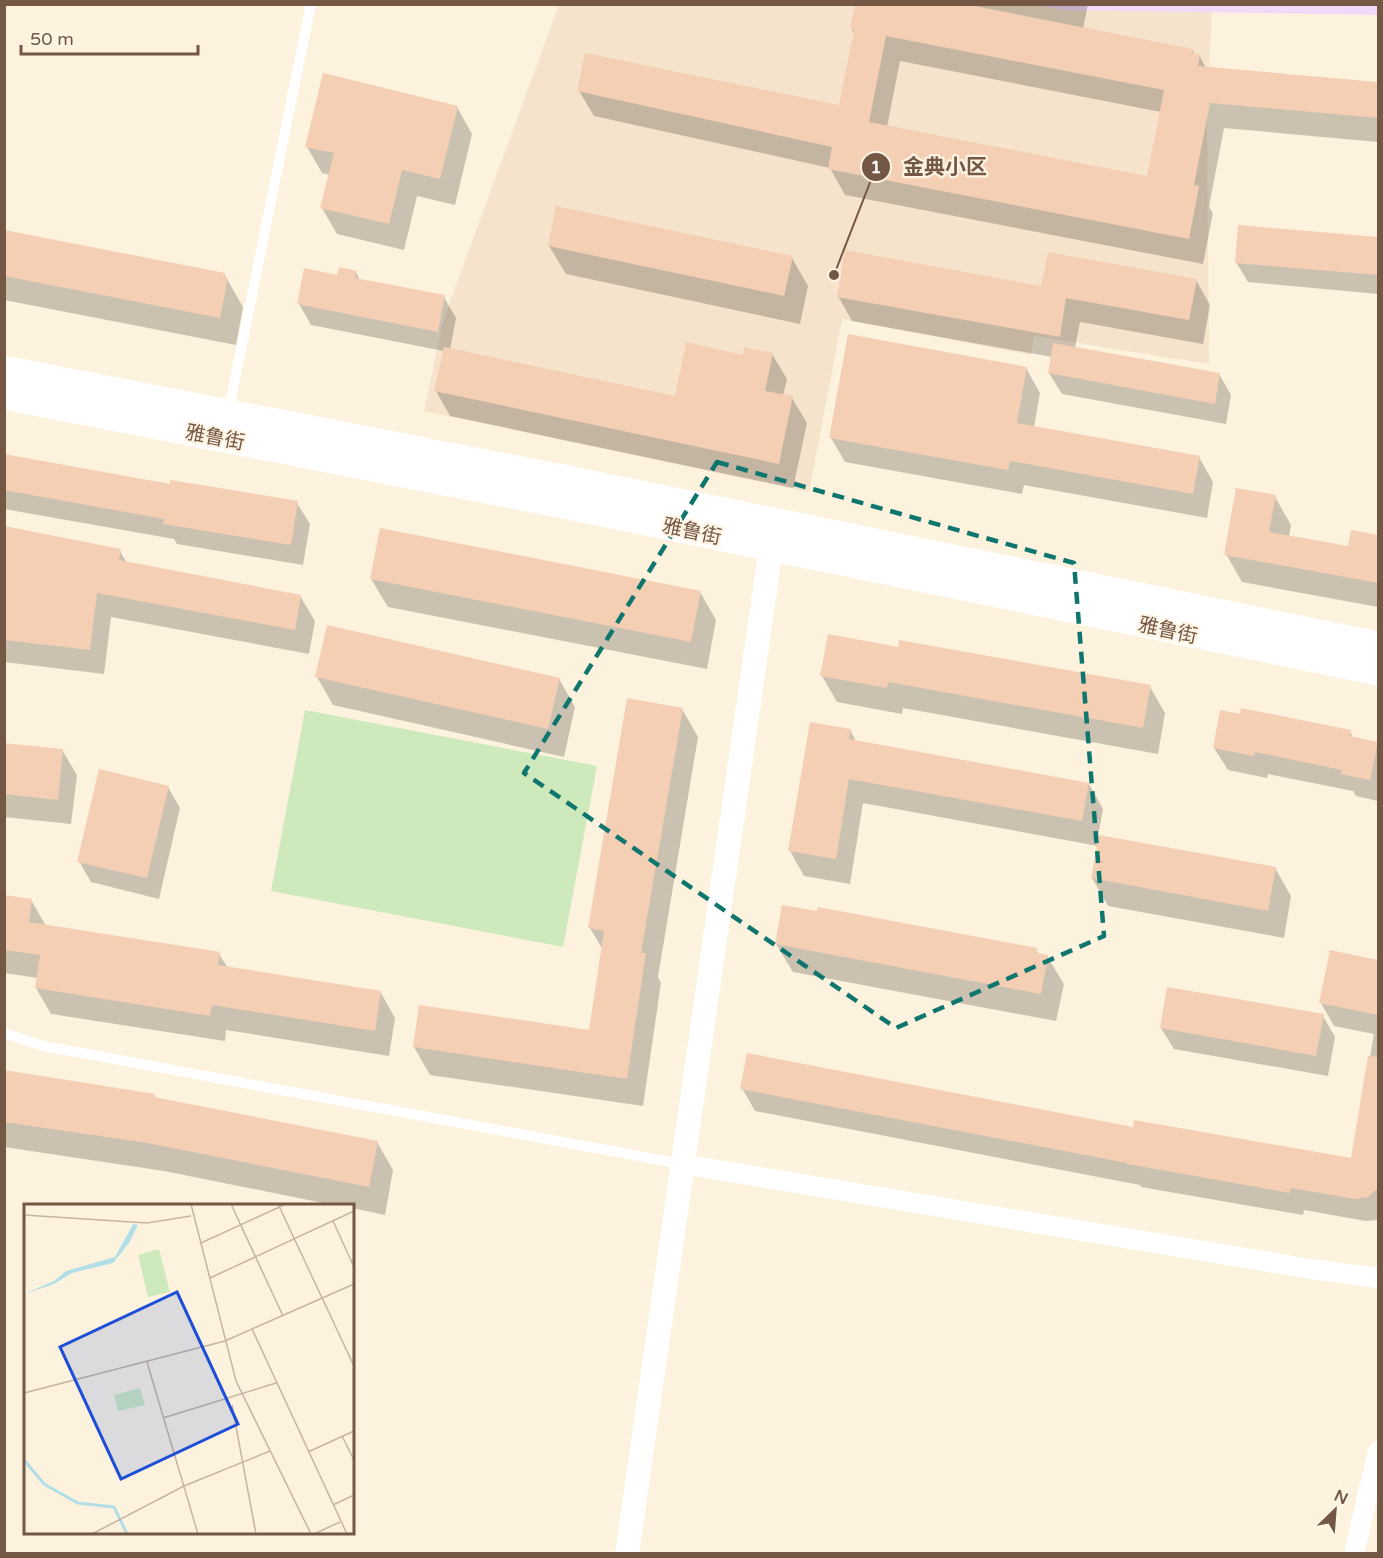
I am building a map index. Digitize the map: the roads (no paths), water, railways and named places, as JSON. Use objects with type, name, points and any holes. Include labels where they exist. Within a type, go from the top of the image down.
[{"type":"main road","name":"雅鲁街","points":[[4,369],[563,478],[1378,645]]},
{"type":"main road","name":"雅鲁街","points":[[4,396],[558,504],[1378,672]]},
{"type":"street","points":[[627,1554],[771,548]]},
{"type":"street","points":[[682,1164],[1311,1269],[1378,1278]]},
{"type":"street","points":[[1354,1554],[1378,1451]]},
{"type":"lane","points":[[228,413],[311,4]]},
{"type":"lane","points":[[4,1033],[56,1048],[682,1164]]},
{"type":"place","name":"金典小区","points":[[834,275]]}]
